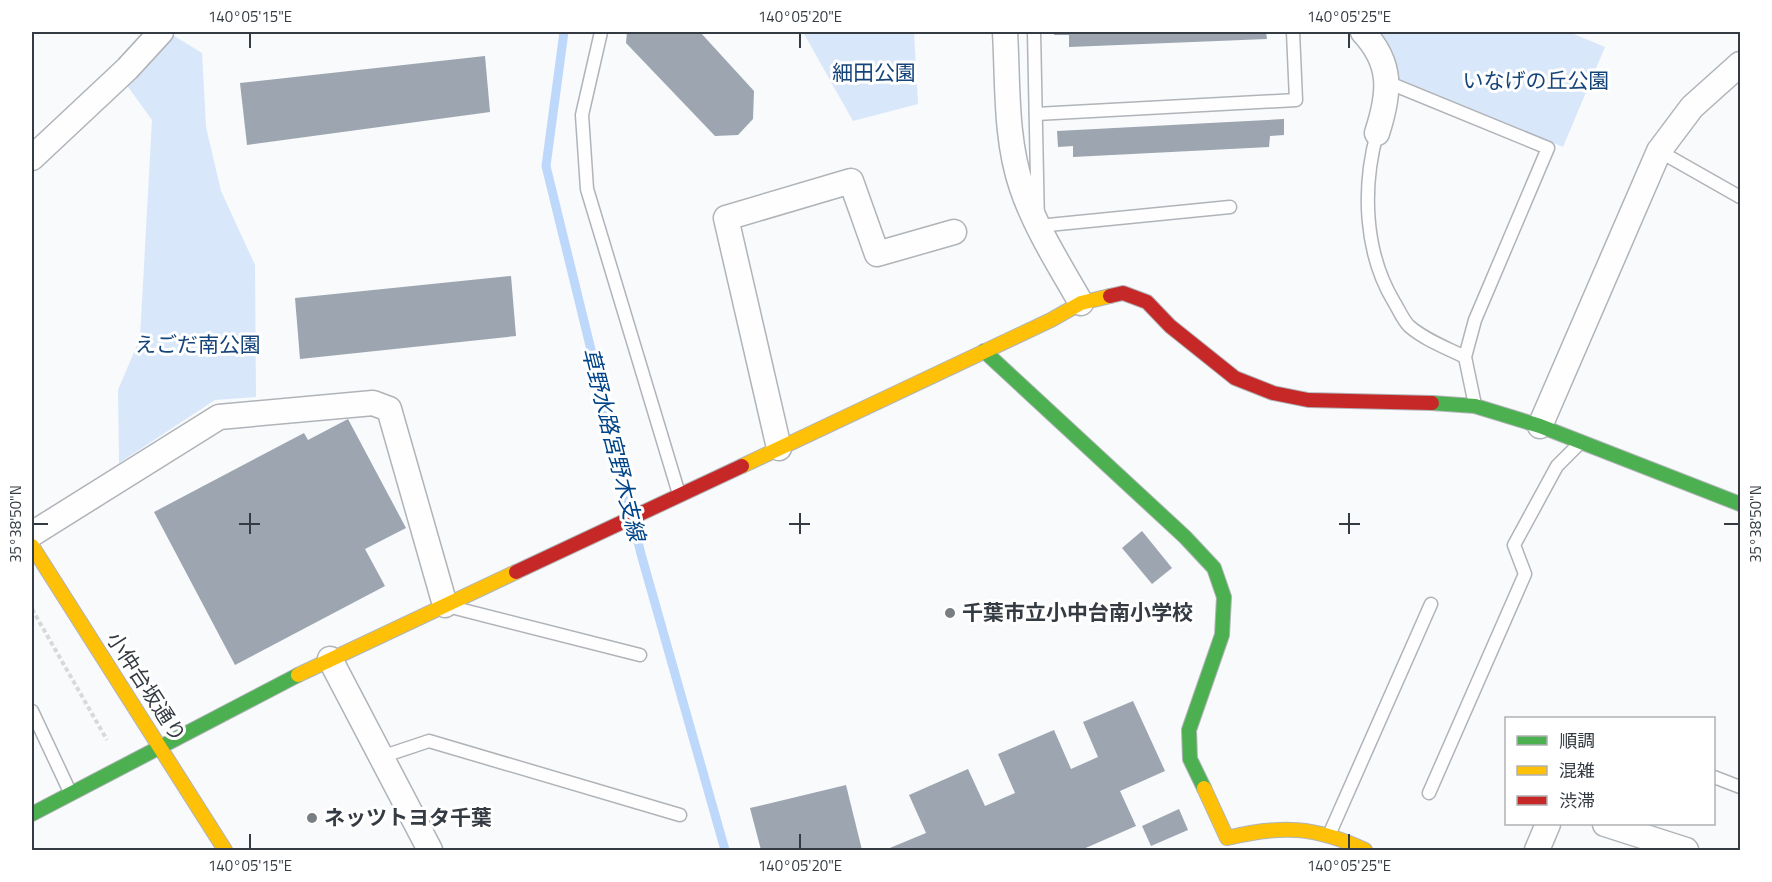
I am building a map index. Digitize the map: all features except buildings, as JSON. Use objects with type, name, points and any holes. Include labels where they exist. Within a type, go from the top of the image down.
[{"type":"street","points":[[32,158],[127,69],[161,32]]},
{"type":"street","points":[[1005,32],[1011,139],[1022,187],[1038,226],[1082,303]]},
{"type":"street","points":[[1363,32],[1378,48],[1387,82],[1385,108],[1377,133]]},
{"type":"street","points":[[1540,426],[1659,151],[1692,107],[1740,64]]},
{"type":"street","points":[[779,448],[726,218],[851,181],[877,254],[954,232]]},
{"type":"street","points":[[32,814],[330,659],[1051,320],[1082,303],[1123,293],[1147,302],[1170,326],[1235,378],[1273,393],[1308,399],[1475,406],[1540,426],[1740,504]]},
{"type":"street","points":[[984,351],[1176,529],[1214,568],[1224,597],[1222,635],[1189,730],[1189,740],[1190,759],[1227,838]]},
{"type":"street","points":[[32,534],[219,417],[373,403],[389,409],[445,605]]},
{"type":"street","name":"小仲台坂通り","points":[[32,546],[225,850]]},
{"type":"street","points":[[330,659],[430,850]]},
{"type":"street","points":[[1538,850],[1548,825]]},
{"type":"street","points":[[1608,825],[1686,850]]},
{"type":"street","points":[[1211,846],[1227,838],[1262,828],[1287,826],[1329,836],[1365,850]]},
{"type":"lane","points":[[601,32],[582,115],[587,189],[680,495]]},
{"type":"lane","points":[[1034,32],[1038,226],[1230,207]]},
{"type":"lane","points":[[1036,114],[1296,100],[1293,32]]},
{"type":"lane","points":[[1387,82],[1548,148],[1475,320],[1465,357],[1475,406]]},
{"type":"lane","points":[[1377,133],[1368,166],[1367,206],[1374,252],[1385,286],[1408,325],[1435,343],[1465,357]]},
{"type":"lane","points":[[1659,151],[1740,197]]},
{"type":"lane","points":[[1429,793],[1525,574],[1515,546],[1557,466],[1581,442]]},
{"type":"lane","points":[[1329,836],[1431,604]]},
{"type":"lane","points":[[445,605],[640,655]]},
{"type":"lane","points":[[32,711],[70,793]]},
{"type":"lane","points":[[381,757],[429,741],[680,815]]},
{"type":"lane","points":[[1715,778],[1740,787]]},
{"type":"path","points":[[32,609],[108,743]]},
{"type":"green space","name":"細田公園","points":[[803,32],[914,32],[918,104],[853,121]]},
{"type":"green space","name":"いなげの丘公園","points":[[1381,32],[1569,32],[1605,47],[1563,147],[1395,77],[1393,52]]},
{"type":"green space","name":"えごだ南公園","points":[[171,34],[202,53],[206,127],[221,191],[255,265],[256,397],[215,400],[119,463],[118,390],[140,338],[152,120],[126,84]]},
{"type":"waterway","name":"草野水路宮野木支線","points":[[564,32],[546,166],[641,554],[725,850]]},
{"type":"traffic: fast","points":[[984,351],[1185,537],[1214,568],[1224,597],[1222,635],[1189,730],[1190,759],[1204,788]]},
{"type":"traffic: fast","points":[[1432,403],[1475,406],[1540,426],[1740,504]]},
{"type":"traffic: fast","points":[[32,814],[298,675]]},
{"type":"traffic: slow","points":[[742,466],[1051,320],[1081,303],[1110,296]]},
{"type":"traffic: slow","points":[[32,546],[225,850]]},
{"type":"traffic: slow","points":[[298,675],[516,572]]},
{"type":"traffic: slow","points":[[1204,788],[1227,838],[1264,831],[1298,830],[1330,836],[1365,850]]},
{"type":"traffic: jam","points":[[1110,296],[1123,293],[1147,302],[1170,326],[1235,378],[1273,393],[1308,400],[1432,403]]},
{"type":"traffic: jam","points":[[516,572],[742,466]]},
{"type":"place","name":"千葉市立小中台南小学校","points":[[950,613]]},
{"type":"place","name":"ネッツトヨタ千葉","points":[[312,818]]}]
